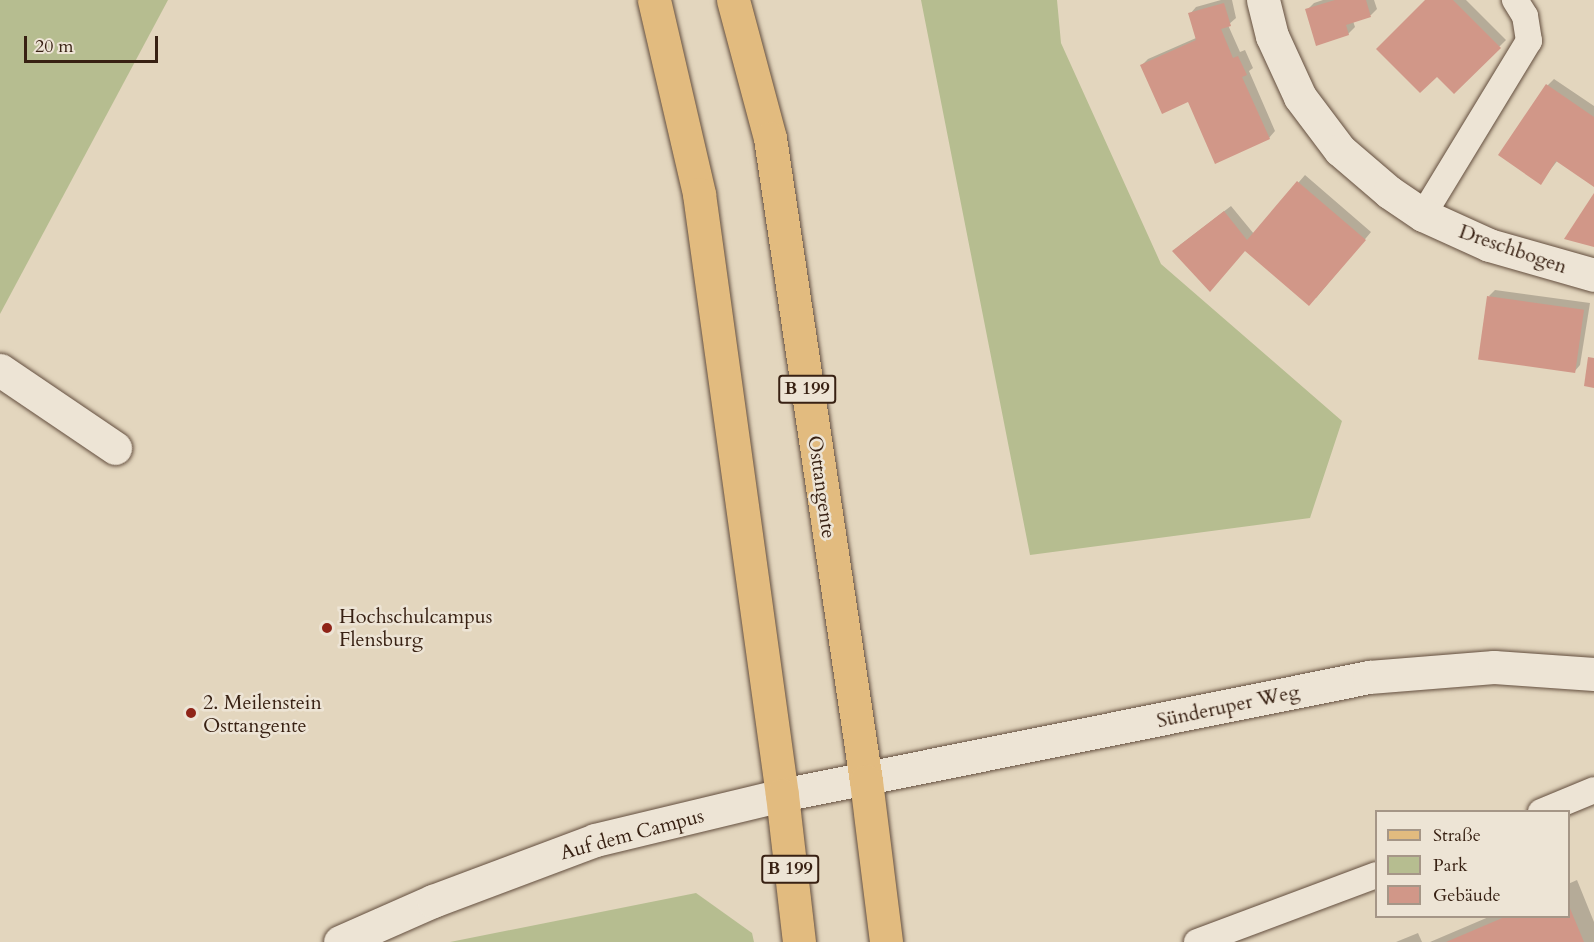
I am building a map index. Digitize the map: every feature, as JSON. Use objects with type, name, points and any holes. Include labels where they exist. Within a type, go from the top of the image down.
[{"type":"main road","name":"B 199","points":[[654,0],[699,194],[782,795],[799,942]]},
{"type":"main road","name":"Osttangente","points":[[733,0],[770,138],[866,781],[886,942]]},
{"type":"street","name":"Dreschbogen","points":[[1263,0],[1272,36],[1300,97],[1340,150],[1389,192],[1423,215],[1489,245],[1594,275]]},
{"type":"street","points":[[0,370],[115,448]]},
{"type":"street","name":"Sünderuper Weg","points":[[866,781],[1369,677],[1494,667],[1594,674]]},
{"type":"street","name":"Auf dem Campus","points":[[340,942],[433,901],[596,840],[782,795],[866,781]]},
{"type":"lane","points":[[1423,215],[1529,41],[1525,16],[1515,0]]},
{"type":"lane","points":[[1546,810],[1594,790]]},
{"type":"lane","points":[[1197,942],[1375,876]]},
{"type":"green space","points":[[0,0],[168,0],[0,314]]},
{"type":"green space","points":[[921,0],[1057,0],[1061,43],[1161,264],[1342,421],[1310,518],[1030,555]]},
{"type":"green space","points":[[696,893],[752,933],[754,942],[450,942]]},
{"type":"building","points":[[1335,0],[1366,0],[1371,17],[1346,25],[1349,35],[1316,46],[1305,9]]},
{"type":"building","points":[[1425,0],[1453,0],[1501,48],[1454,94],[1437,77],[1420,93],[1376,49]]},
{"type":"building","points":[[1224,3],[1231,26],[1221,29],[1233,58],[1238,56],[1247,75],[1242,77],[1270,139],[1215,164],[1188,102],[1162,114],[1140,65],[1196,40],[1188,13]]},
{"type":"building","points":[[1546,84],[1594,117],[1594,187],[1556,161],[1541,185],[1498,155]]},
{"type":"building","points":[[1297,181],[1366,240],[1309,306],[1245,251],[1210,292],[1172,251],[1224,211],[1247,240]]},
{"type":"building","points":[[1594,193],[1594,247],[1564,239]]},
{"type":"building","points":[[1487,296],[1584,310],[1575,373],[1478,359]]},
{"type":"building","points":[[1588,357],[1594,358],[1594,388],[1584,386]]},
{"type":"building","points":[[1570,908],[1584,942],[1446,942],[1502,918],[1570,918]]},
{"type":"place","name":"Hochschulcampus Flensburg","points":[[327,628]]},
{"type":"place","name":"2. Meilenstein Osttangente","points":[[191,713]]}]
